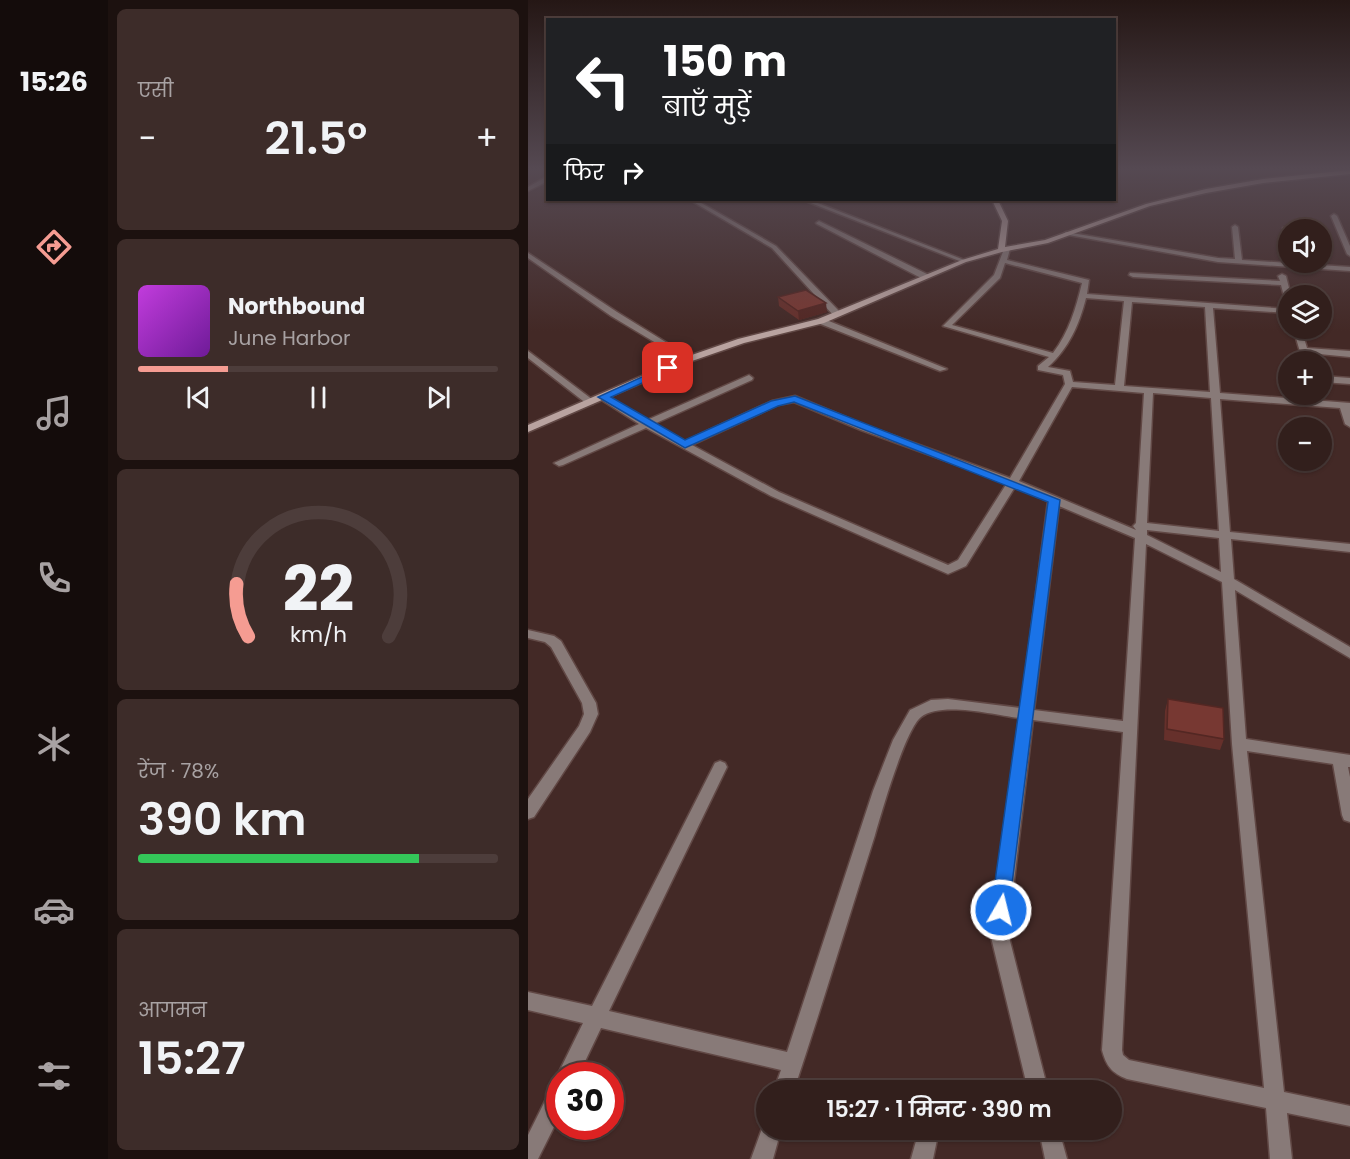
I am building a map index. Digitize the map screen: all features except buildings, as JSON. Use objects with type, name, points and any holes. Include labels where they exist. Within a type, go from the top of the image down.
[{"type":"street","points":[[733,223],[774,247],[837,314]]},
{"type":"street","points":[[819,223],[926,278]]},
{"type":"street","points":[[870,223],[964,261]]},
{"type":"street","points":[[1005,223],[1004,261],[997,276],[947,326],[1055,356]]},
{"type":"street","points":[[528,429],[689,358],[741,341],[821,321],[964,261],[1004,249],[1046,242],[1097,223]]},
{"type":"street","points":[[1337,223],[1350,254]]},
{"type":"street","points":[[1235,227],[1239,262]]},
{"type":"street","points":[[1066,234],[1197,257],[1278,265]]},
{"type":"street","points":[[528,255],[614,314],[689,358]]},
{"type":"street","points":[[603,397],[646,424],[775,494],[948,570],[962,563],[1013,482],[1069,384],[1067,373],[1041,368],[1064,345],[1077,320],[1086,282],[1004,261]]},
{"type":"street","points":[[1332,267],[1350,269]]},
{"type":"street","points":[[1133,275],[1284,283],[1281,273]]},
{"type":"street","points":[[1083,296],[1278,310]]},
{"type":"street","points":[[1119,388],[1128,299]]},
{"type":"street","points":[[1209,305],[1217,395],[1239,744],[1281,1159]]},
{"type":"street","points":[[821,321],[943,369]]},
{"type":"street","points":[[1301,339],[1304,350],[1350,354]]},
{"type":"street","points":[[528,354],[590,402]]},
{"type":"street","points":[[559,462],[749,378]]},
{"type":"street","points":[[1332,380],[1350,381]]},
{"type":"street","points":[[1069,384],[1278,397]]},
{"type":"street","points":[[1149,390],[1128,727],[1112,1050],[1114,1059],[1127,1069],[1350,1116]]},
{"type":"street","points":[[685,445],[774,403],[795,399],[864,428],[1139,531],[1350,653]]},
{"type":"street","points":[[1332,403],[1347,406],[1350,424]]},
{"type":"street","points":[[1036,1080],[1000,937],[1001,910],[1054,500]]},
{"type":"street","points":[[1139,531],[1225,536],[1350,548]]},
{"type":"street","points":[[528,634],[549,639],[556,644],[589,703],[591,714],[585,728],[528,812]]},
{"type":"street","points":[[787,1080],[880,791],[900,740],[915,714],[931,705],[948,704],[1128,727]]},
{"type":"street","points":[[1239,744],[1345,760],[1350,815]]},
{"type":"street","points":[[574,1062],[720,767]]},
{"type":"street","points":[[528,1001],[793,1062]]},
{"type":"street","points":[[528,1156],[546,1120]]},
{"type":"street","points":[[762,1159],[768,1140]]},
{"type":"street","points":[[922,1159],[926,1140]]},
{"type":"street","points":[[1051,1140],[1056,1159]]},
{"type":"route","points":[[668,368],[603,397],[685,445],[774,403],[786,399],[801,400],[864,428],[1013,482],[1054,500],[1001,910]]}]
